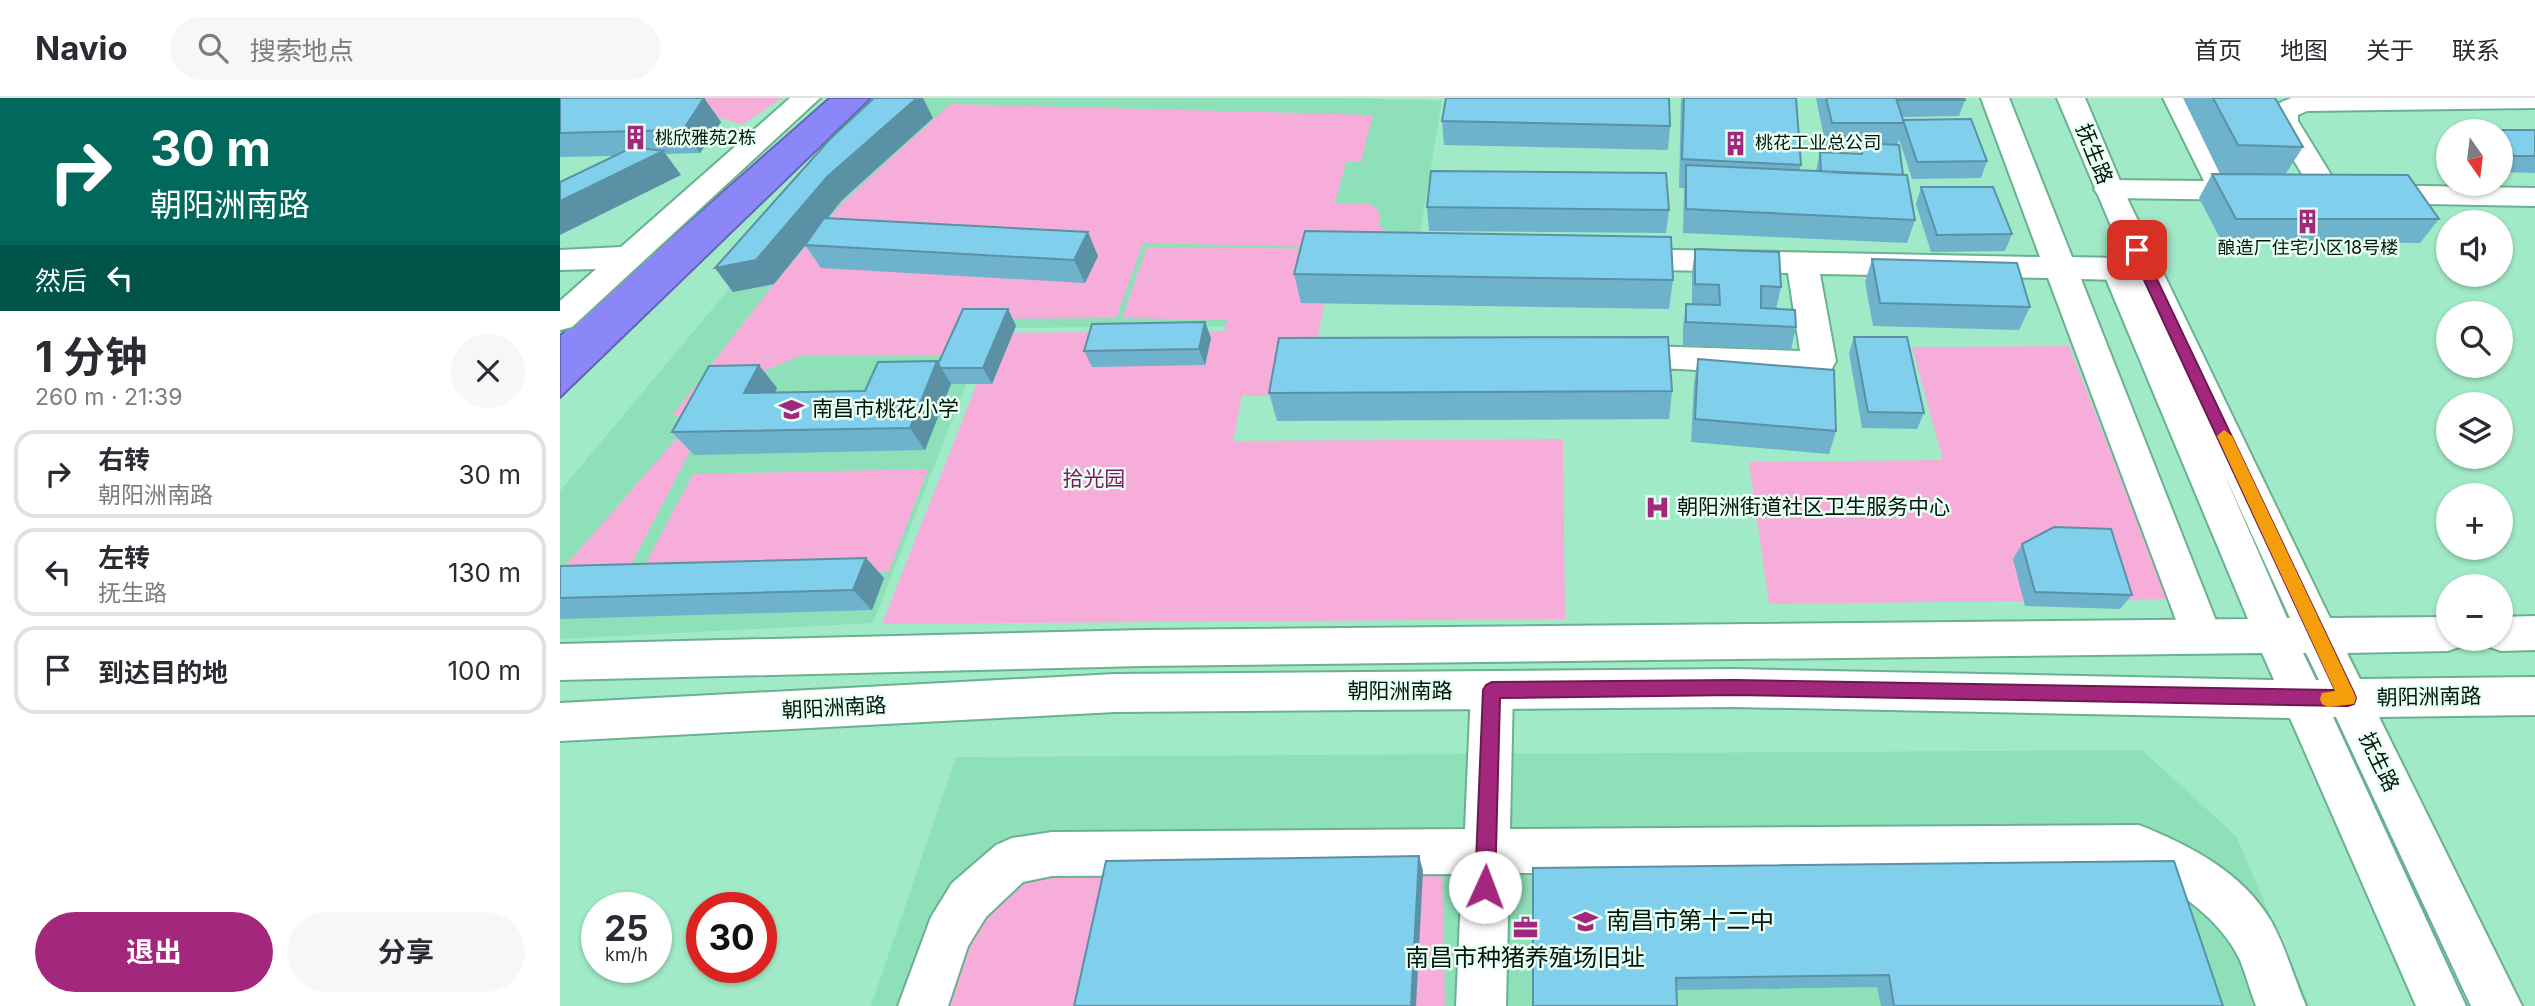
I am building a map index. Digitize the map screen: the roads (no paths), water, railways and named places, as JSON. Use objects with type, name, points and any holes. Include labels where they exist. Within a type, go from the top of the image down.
[{"type":"main road","points":[[560,319],[806,98]]},
{"type":"main road","points":[[1995,98],[2202,636]]},
{"type":"main road","name":"抚生路","points":[[2045,98],[2275,636],[2441,1006]]},
{"type":"main road","name":"抚生路","points":[[2071,98],[2109,188],[2318,636],[2497,1006]]},
{"type":"main road","points":[[2177,98],[2223,190]]},
{"type":"main road","points":[[2318,178],[2284,121],[2284,111],[2292,106],[2303,103],[2464,99],[2535,100]]},
{"type":"main road","points":[[2109,188],[2535,197]]},
{"type":"main road","points":[[560,260],[629,257]]},
{"type":"main road","points":[[1593,259],[2118,269]]},
{"type":"main road","points":[[1583,357],[1678,357],[1791,365],[1819,361],[1802,263]]},
{"type":"main road","points":[[2513,634],[2535,633]]},
{"type":"main road","points":[[560,662],[1144,648],[2436,634]]},
{"type":"main road","name":"朝阳洲南路","points":[[560,722],[1115,693],[1734,688],[2305,699],[2535,696]]},
{"type":"main road","points":[[1482,1006],[1492,690]]},
{"type":"main road","points":[[923,1006],[948,934],[969,900],[1012,861],[1052,854],[2139,848],[2183,869],[2222,895],[2255,939],[2281,1006]]},
{"type":"place","name":"桃欣雅苑2栋","points":[[635,138]]},
{"type":"place","name":"桃花工业总公司","points":[[1735,143]]},
{"type":"place","name":"酿造厂住宅小区18号楼","points":[[2308,221]]},
{"type":"place","name":"南昌市桃花小学","points":[[792,409]]},
{"type":"place","name":"朝阳洲街道社区卫生服务中心","points":[[1657,507]]},
{"type":"place","name":"南昌市第十二中","points":[[1586,921]]},
{"type":"place","name":"南昌市种猪养殖场旧址","points":[[1525,927]]},
{"type":"park label","name":"拾光园","points":[[1094,479]]}]
